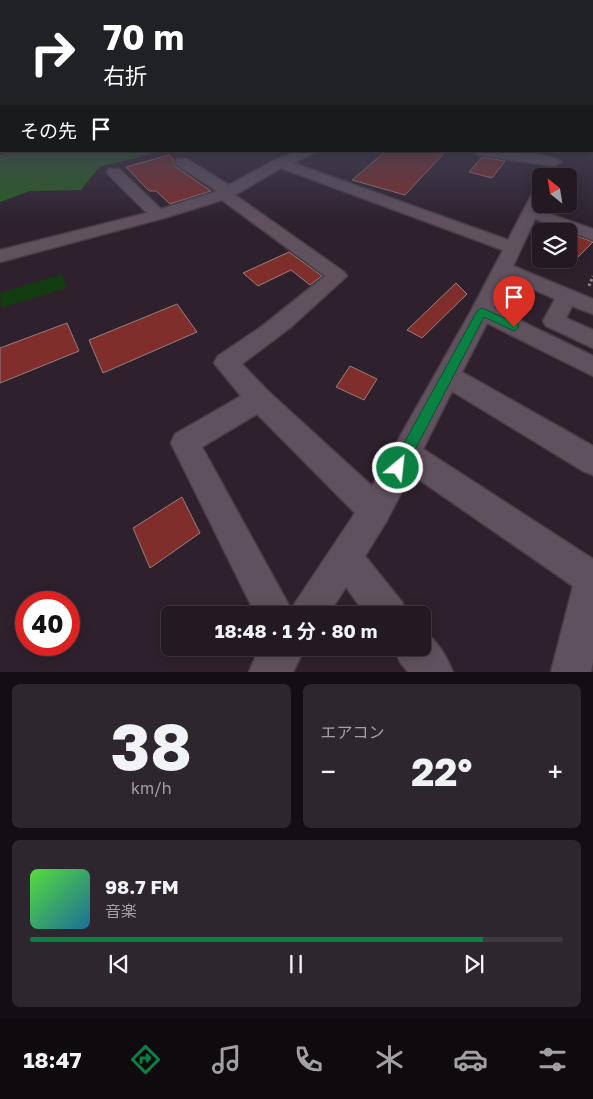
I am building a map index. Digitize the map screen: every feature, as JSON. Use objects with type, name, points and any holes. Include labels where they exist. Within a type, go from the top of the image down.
[{"type":"street","points":[[0,256],[158,215],[227,193],[287,160]]},
{"type":"street","points":[[182,162],[227,193],[337,276],[278,326],[226,363],[259,399],[375,511]]},
{"type":"street","points":[[280,163],[507,258],[567,296],[591,297]]},
{"type":"street","points":[[114,172],[158,215]]},
{"type":"street","points":[[313,606],[375,511],[482,311],[532,209]]},
{"type":"street","points":[[556,213],[593,235]]},
{"type":"street","points":[[567,296],[554,321],[593,340]]},
{"type":"street","points":[[482,311],[593,367]]},
{"type":"street","points":[[447,376],[593,461]]},
{"type":"street","points":[[259,399],[185,443],[269,606]]},
{"type":"street","points":[[406,454],[593,578],[571,672]]},
{"type":"street","points":[[344,558],[382,606]]},
{"type":"street","points":[[268,672],[280,656]]},
{"type":"street","points":[[420,656],[432,672]]},
{"type":"path","points":[[591,297],[593,276]]},
{"type":"green space","points":[[0,160],[126,160],[99,167],[81,190],[30,191],[0,202]]},
{"type":"green space","points":[[62,274],[67,288],[1,308],[0,293]]},
{"type":"building","points":[[150,160],[174,160],[173,163],[176,167],[211,191],[170,204],[156,191],[149,191],[126,167]]},
{"type":"building","points":[[375,160],[437,160],[405,195],[352,180]]},
{"type":"building","points":[[479,160],[505,161],[492,178],[469,172]]},
{"type":"building","points":[[577,236],[593,242],[577,258]]},
{"type":"building","points":[[289,252],[322,276],[310,285],[291,270],[258,286],[243,273]]},
{"type":"building","points":[[456,283],[467,294],[422,338],[407,330]]},
{"type":"building","points":[[177,304],[197,332],[103,373],[89,340]]},
{"type":"building","points":[[67,323],[79,351],[0,383],[0,348]]},
{"type":"building","points":[[350,366],[377,379],[364,400],[336,387]]},
{"type":"building","points":[[182,497],[200,533],[150,568],[133,528]]},
{"type":"route","points":[[398,468],[482,311],[514,327]]}]
